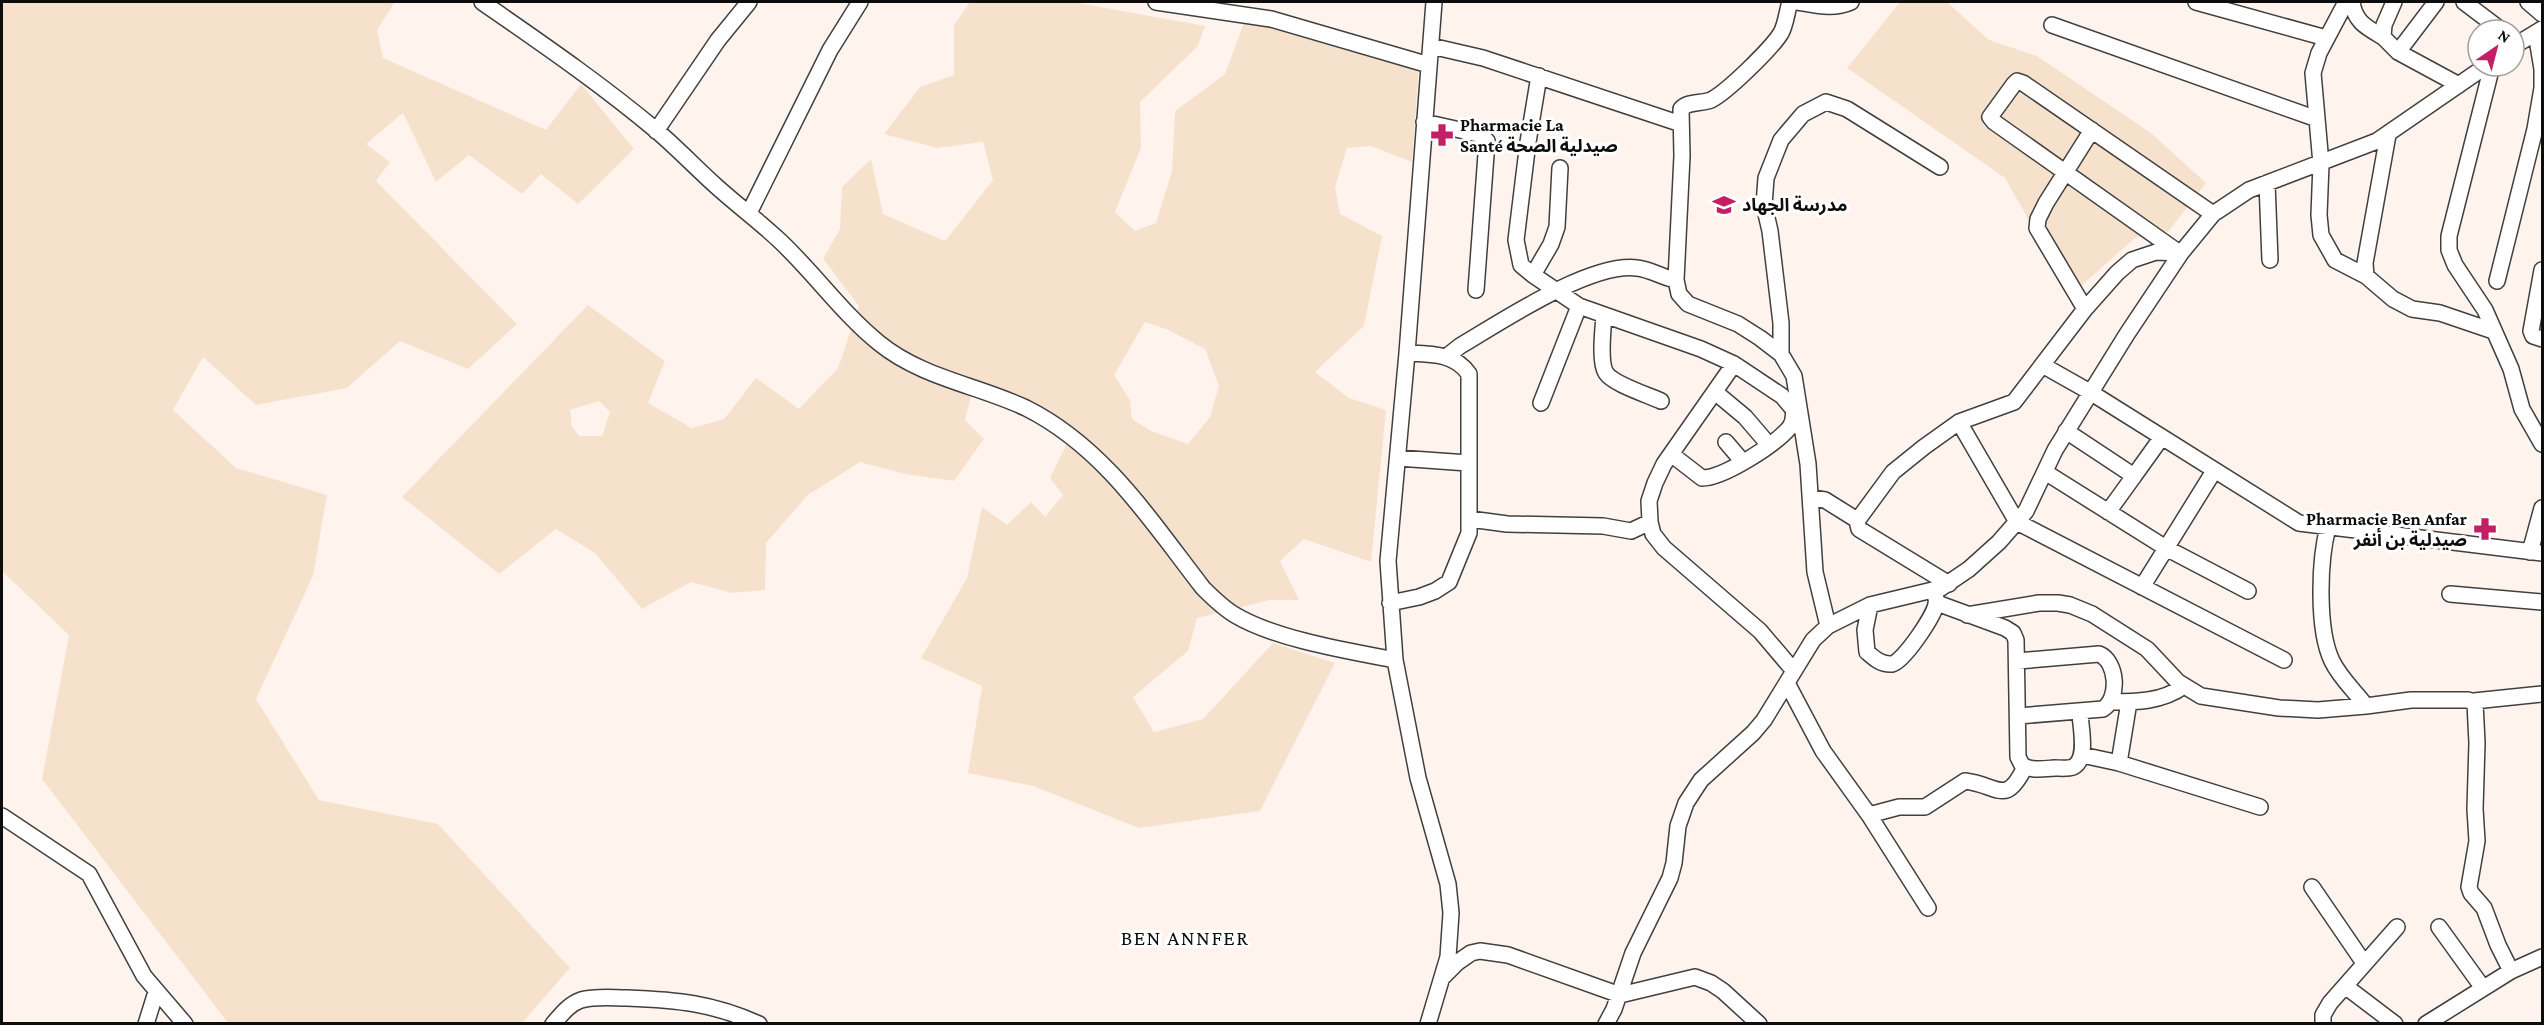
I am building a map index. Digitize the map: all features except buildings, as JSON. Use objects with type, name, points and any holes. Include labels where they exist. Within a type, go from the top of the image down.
[{"type":"street","points":[[482,2],[553,52],[656,131],[782,243],[857,324],[898,356],[931,374],[977,388],[1024,408],[1083,444],[1108,468],[1203,588],[1234,614],[1273,632],[1395,660]]},
{"type":"street","points":[[656,131],[717,40],[748,2]]},
{"type":"street","points":[[749,213],[830,50],[860,2]]},
{"type":"street","points":[[1156,2],[1271,19],[1429,66]]},
{"type":"street","points":[[1428,1023],[1442,978],[1450,934],[1448,884],[1418,778],[1395,660],[1390,603],[1389,552],[1434,2]]},
{"type":"street","points":[[1790,2],[1781,32],[1762,55],[1715,98],[1683,106],[1676,280],[1679,294],[1688,304],[1738,324],[1781,354],[1794,376],[1809,464],[1815,572],[1828,626]]},
{"type":"street","points":[[1797,2],[1826,7],[1851,2]]},
{"type":"street","points":[[2196,2],[2326,38]]},
{"type":"street","points":[[2346,2],[2326,38],[2313,73],[2321,165],[2319,195],[2321,235],[2335,260],[2366,276],[2393,299],[2412,309],[2440,313],[2493,331]]},
{"type":"street","points":[[2352,2],[2353,13],[2362,25],[2383,38],[2398,52],[2459,85]]},
{"type":"street","points":[[2383,38],[2384,25],[2394,2]]},
{"type":"street","points":[[2398,52],[2436,2]]},
{"type":"street","points":[[2464,2],[2485,18]]},
{"type":"street","points":[[2528,2],[2542,14]]},
{"type":"street","points":[[2052,25],[2317,119]]},
{"type":"street","points":[[2497,281],[2537,118],[2542,69],[2539,31]]},
{"type":"street","points":[[1431,46],[1483,58],[1681,124]]},
{"type":"street","points":[[1539,76],[1516,240],[1521,264],[1533,275],[1579,306],[1701,349],[1734,364],[1782,396],[1794,409],[1790,427],[1769,445],[1720,474],[1702,478],[1671,454]]},
{"type":"street","points":[[1870,605],[1865,630],[1867,652],[1882,663],[1890,664],[1899,661],[1907,652],[1935,597],[1993,548],[2017,522],[2036,493],[2066,431],[2090,392],[2181,253],[2213,214],[2249,190],[2321,165],[2388,135],[2469,78]]},
{"type":"street","points":[[2489,78],[2449,236],[2449,250],[2455,265],[2485,310],[2511,369],[2522,409],[2542,444]]},
{"type":"street","points":[[2181,253],[1994,122],[1990,117],[2014,84],[2017,81],[2023,82],[2213,214]]},
{"type":"street","points":[[1781,354],[1778,300],[1770,231],[1764,204],[1766,178],[1781,140],[1803,114],[1826,102],[1847,109],[1940,167]]},
{"type":"street","points":[[1424,122],[1478,134],[1487,141],[1476,290]]},
{"type":"street","points":[[2085,309],[2037,228],[2038,219],[2046,203],[2067,174],[2092,130]]},
{"type":"street","points":[[2366,276],[2365,263],[2388,135]]},
{"type":"street","points":[[1533,275],[1551,244],[1557,227],[1560,168]]},
{"type":"street","points":[[2266,183],[2270,260]]},
{"type":"street","points":[[1857,520],[1893,472],[1959,422],[2010,405],[2044,366],[2085,309],[2117,273],[2140,256],[2156,252],[2181,253]]},
{"type":"street","points":[[1446,357],[1460,346],[1555,290],[1613,269],[1638,268],[1663,278],[1676,280]]},
{"type":"street","points":[[2542,270],[2531,331],[2533,336],[2542,339]]},
{"type":"street","points":[[1541,403],[1579,306]]},
{"type":"street","points":[[1604,316],[1603,362],[1606,373],[1613,380],[1661,401]]},
{"type":"street","points":[[1390,603],[1419,597],[1449,582],[1469,533],[1470,519],[1469,374],[1463,366],[1446,357],[1407,353]]},
{"type":"street","points":[[1734,364],[1664,464],[1649,501],[1653,534],[1664,549],[1761,631],[1790,677],[1823,751],[1869,815],[1928,908]]},
{"type":"street","points":[[2044,366],[2090,392],[2299,523],[2536,553],[2542,508]]},
{"type":"street","points":[[1715,392],[1745,417],[1769,445]]},
{"type":"street","points":[[1959,422],[2017,522],[2284,660]]},
{"type":"street","points":[[2066,431],[2134,476]]},
{"type":"street","points":[[2108,512],[2162,437]]},
{"type":"street","points":[[1726,442],[1743,462]]},
{"type":"street","points":[[1398,458],[1468,463]]},
{"type":"street","points":[[2142,587],[2214,471]]},
{"type":"street","points":[[2045,472],[2166,548],[2248,591]]},
{"type":"street","points":[[1812,498],[1825,500],[1857,520],[1859,529],[1949,584]]},
{"type":"street","points":[[1470,519],[1507,524],[1603,526],[1631,531],[1650,522]]},
{"type":"street","points":[[2328,527],[2322,564],[2322,626],[2325,642],[2332,662],[2366,706]]},
{"type":"street","points":[[1606,1023],[1620,995],[1633,952],[1670,878],[1678,826],[1686,803],[1701,780],[1753,733],[1776,703],[1813,640],[1828,626],[1870,605],[1907,594],[1935,597],[1967,615],[2013,633],[2018,662],[2018,757],[2025,767]]},
{"type":"street","points":[[2450,594],[2542,602]]},
{"type":"street","points":[[1967,615],[2039,603],[2058,603],[2081,608],[2148,649],[2184,686],[2212,699],[2279,708],[2318,710],[2411,700],[2474,701],[2542,693]]},
{"type":"street","points":[[2018,662],[2098,654],[2104,656],[2112,664],[2114,688],[2110,702],[2103,709],[2018,716]]},
{"type":"street","points":[[2110,702],[2130,702],[2161,697],[2184,686]]},
{"type":"street","points":[[2474,701],[2477,711],[2475,809],[2477,841],[2469,887],[2471,893],[2484,908],[2511,971]]},
{"type":"street","points":[[2119,763],[2130,702]]},
{"type":"street","points":[[2025,767],[2068,768],[2077,764],[2082,755],[2080,712]]},
{"type":"street","points":[[2082,755],[2119,763],[2260,807]]},
{"type":"street","points":[[1869,815],[1899,807],[1926,807],[1965,781],[2007,791],[2015,786],[2025,767]]},
{"type":"street","points":[[2,816],[89,874],[103,896],[135,962],[156,993],[185,1023]]},
{"type":"street","points":[[2312,887],[2364,963]]},
{"type":"street","points":[[2323,1023],[2325,1010],[2397,927]]},
{"type":"street","points":[[2439,927],[2483,988]]},
{"type":"street","points":[[1442,978],[1471,953],[1493,951],[1537,964],[1620,995],[1695,977],[1711,983],[1759,1023]]},
{"type":"street","points":[[2430,1022],[2511,971],[2542,957]]},
{"type":"street","points":[[2344,986],[2395,1023]]},
{"type":"street","points":[[146,1023],[156,993]]},
{"type":"street","points":[[553,1023],[571,1005],[580,1000],[600,997],[697,1003],[732,1012],[759,1023]]},
{"type":"shaded area","points":[[2,2],[395,2],[377,30],[383,58],[546,130],[581,84],[634,149],[578,204],[541,174],[522,194],[469,155],[436,182],[403,113],[366,144],[390,162],[376,181],[517,324],[468,369],[400,341],[347,388],[256,405],[203,357],[173,410],[236,468],[327,495],[313,576],[256,699],[319,800],[438,824],[570,968],[522,1023],[228,1023],[42,779],[69,635],[2,571]]},
{"type":"shaded area","points":[[970,2],[1073,2],[1205,26],[1198,46],[1140,102],[1141,148],[1115,212],[1135,231],[1156,223],[1172,171],[1175,111],[1225,74],[1245,20],[1419,65],[1412,162],[1371,146],[1347,148],[1335,187],[1340,214],[1382,236],[1364,326],[1315,372],[1349,398],[1386,410],[1371,562],[1304,539],[1280,561],[1299,600],[1270,600],[1197,618],[1188,651],[1133,697],[1154,732],[1203,719],[1273,643],[1335,663],[1260,811],[1139,828],[1033,786],[968,773],[982,686],[921,658],[967,578],[982,507],[1007,525],[1031,502],[1045,517],[1063,495],[1050,478],[1069,439],[1043,420],[973,389],[965,420],[984,439],[954,481],[905,474],[860,462],[808,495],[766,543],[765,590],[732,593],[691,582],[642,609],[595,553],[556,529],[499,574],[402,497],[588,305],[665,361],[648,403],[692,428],[724,419],[756,378],[799,409],[838,368],[859,306],[823,259],[840,229],[842,187],[871,159],[883,214],[945,241],[993,180],[983,142],[937,148],[884,134],[920,87],[954,75],[954,25]],"holes":[[[1145,322],[1166,329],[1205,349],[1219,386],[1210,417],[1188,444],[1151,431],[1132,419],[1130,400],[1114,375]],[[599,401],[610,412],[602,436],[579,436],[572,426],[570,410]]]},
{"type":"shaded area","points":[[1900,2],[1947,2],[1989,40],[2037,56],[2151,133],[2206,183],[2168,232],[2135,238],[2071,295],[2005,178],[1847,68]]},
{"type":"place","name":"Pharmacie La Santé صيدلية الصحة","points":[[1442,135]]},
{"type":"place","name":"مدرسة الجهاد","points":[[1724,205]]},
{"type":"place","name":"Pharmacie Ben Anfar صيدلية بن أنفر","points":[[2485,529]]},
{"type":"district","name":"BEN ANNFER","points":[[1185,938]]}]
